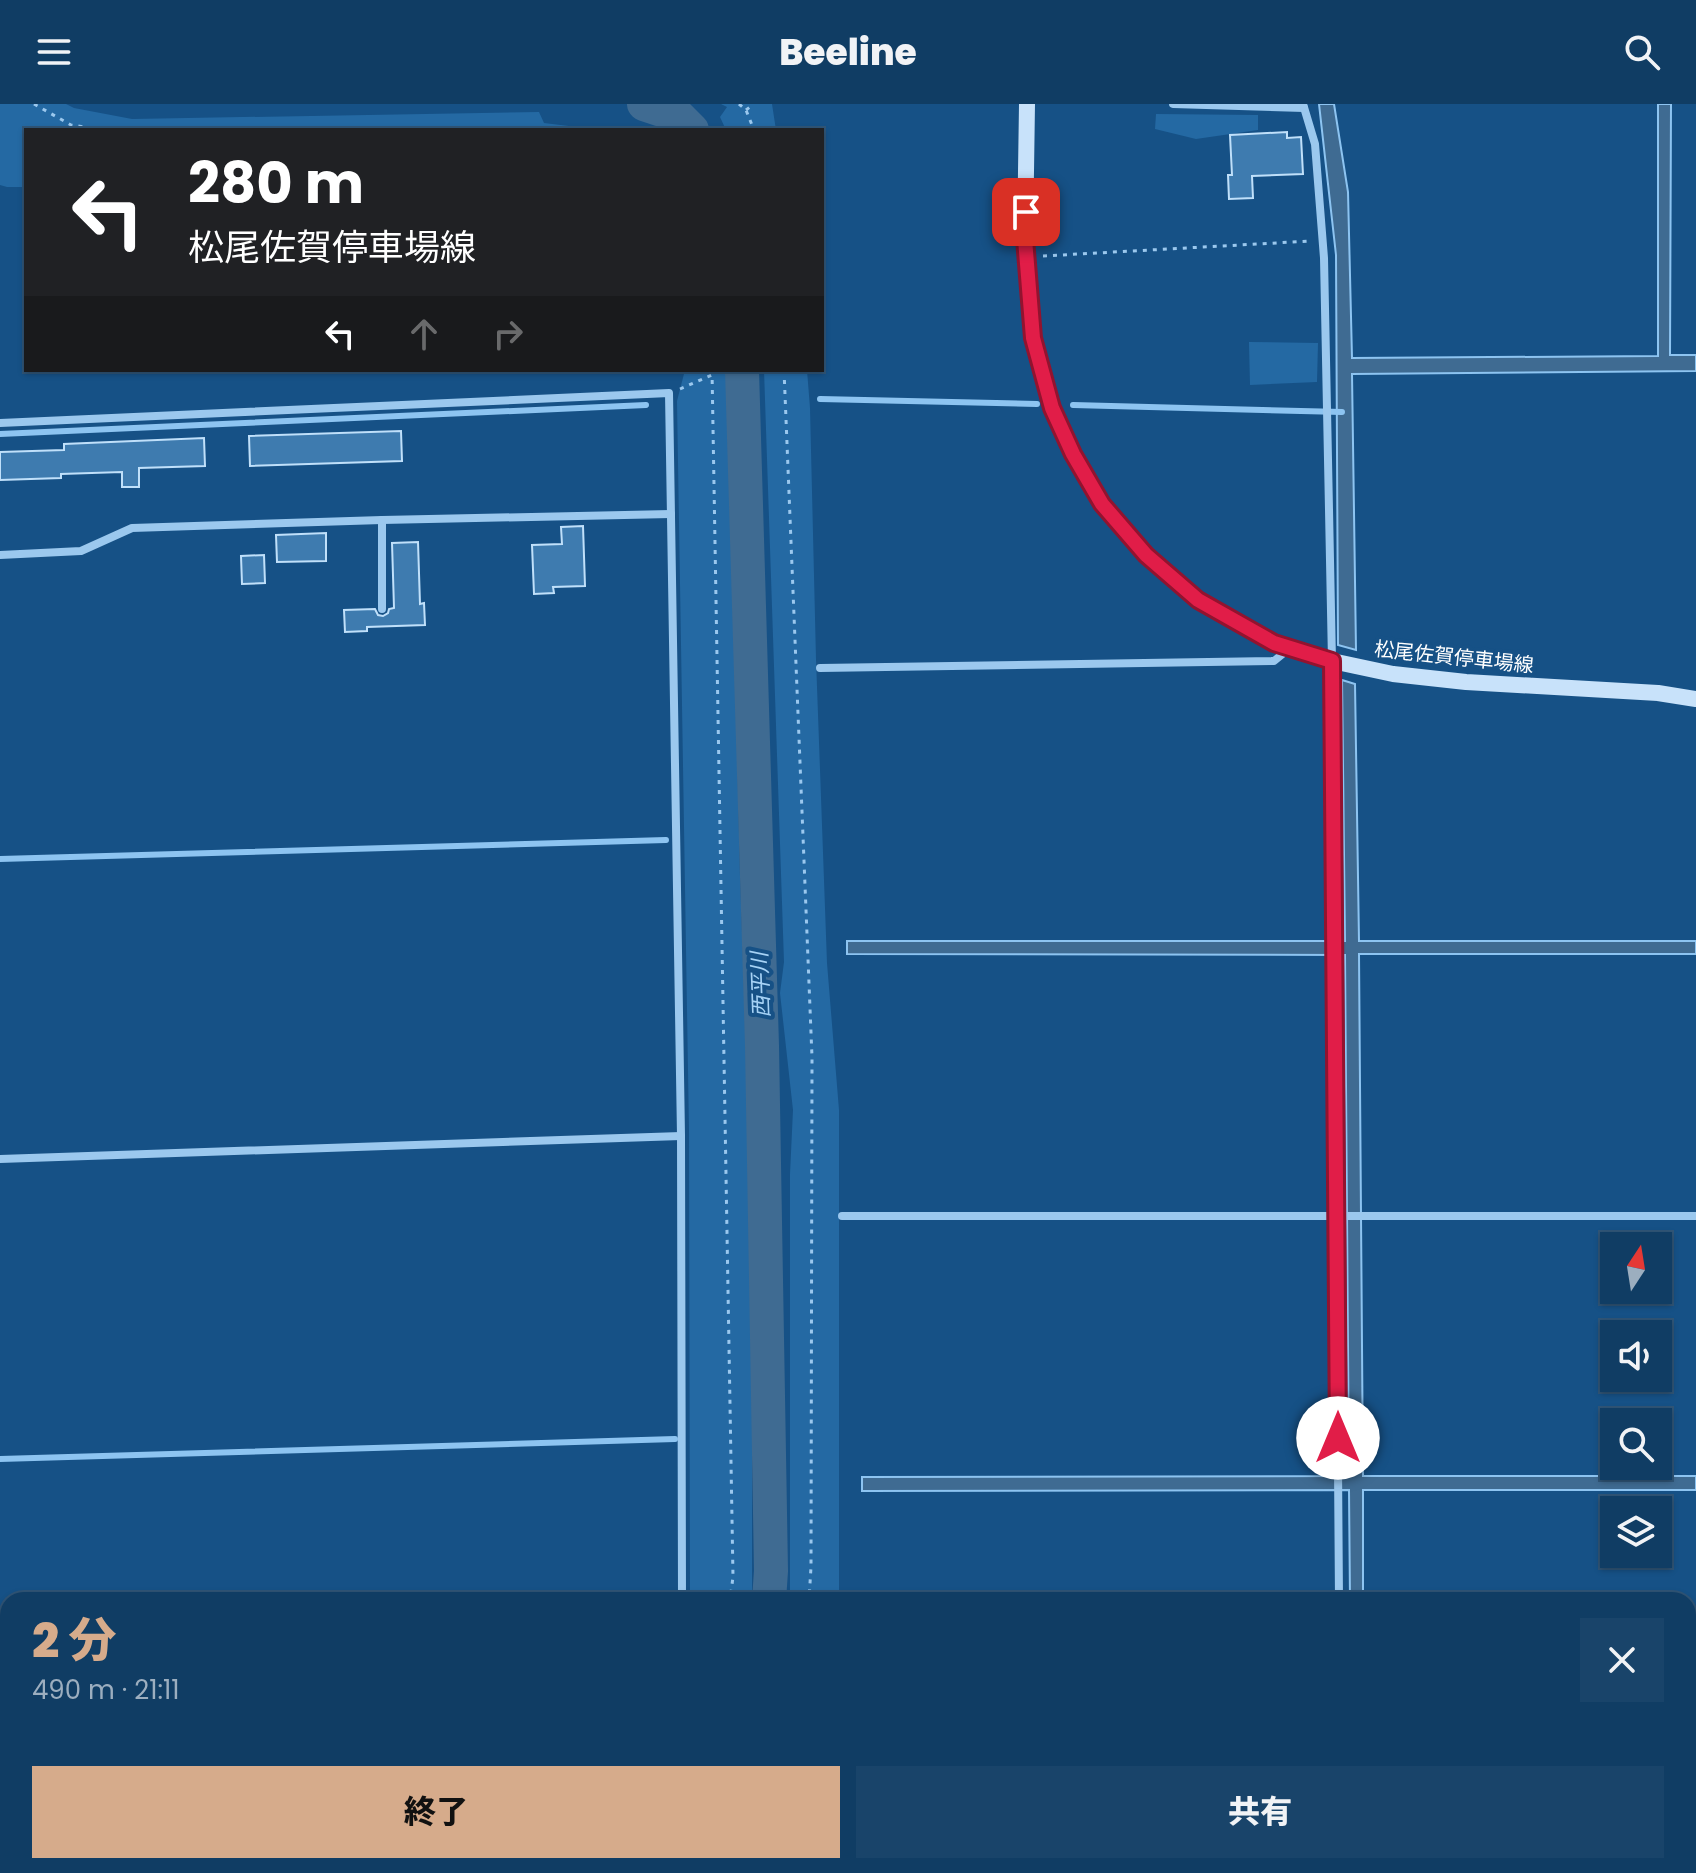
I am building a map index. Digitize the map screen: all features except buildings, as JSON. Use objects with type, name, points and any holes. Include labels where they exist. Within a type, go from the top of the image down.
[{"type":"main road","name":"松尾佐賀停車場線","points":[[1027,104],[1025,239],[1033,338],[1052,408],[1073,454],[1102,504],[1146,555],[1198,600],[1274,643],[1332,661],[1393,674],[1437,679],[1658,693],[1696,699]]},
{"type":"street","points":[[1173,104],[1304,106],[1315,144],[1323,241],[1332,661],[1339,1592]]},
{"type":"street","points":[[0,423],[669,393],[681,1136],[682,1592]]},
{"type":"street","points":[[0,555],[81,551],[132,528],[671,514]]},
{"type":"street","points":[[382,520],[382,609]]},
{"type":"street","points":[[820,668],[1274,661],[1290,648]]},
{"type":"street","points":[[0,1159],[681,1136]]},
{"type":"street","points":[[842,1216],[1696,1216]]},
{"type":"path","points":[[34,104],[71,125],[91,128]]},
{"type":"path","points":[[739,104],[746,110],[753,128]]},
{"type":"path","points":[[746,110],[754,104]]},
{"type":"path","points":[[1026,257],[1323,241]]},
{"type":"path","points":[[784,372],[812,1057],[809,1592]]},
{"type":"path","points":[[669,393],[712,373],[731,1592]]},
{"type":"shaded area","points":[[0,104],[66,104],[132,119],[539,112],[544,123],[585,128],[24,128],[24,187],[0,185]]},
{"type":"shaded area","points":[[721,104],[772,104],[776,128],[725,128],[720,117],[727,107]]},
{"type":"shaded area","points":[[1319,104],[1334,104],[1348,192],[1352,358],[1658,356],[1658,104],[1671,104],[1670,355],[1696,355],[1696,371],[1352,374],[1356,650],[1338,645],[1336,255]]},
{"type":"shaded area","points":[[1156,114],[1258,115],[1258,130],[1196,139],[1155,129]]},
{"type":"shaded area","points":[[1249,342],[1318,343],[1317,382],[1250,385]]},
{"type":"shaded area","points":[[684,372],[728,372],[752,1216],[752,1592],[690,1592],[689,1131],[677,401]]},
{"type":"shaded area","points":[[764,372],[807,372],[827,963],[839,1110],[839,1592],[790,1592],[790,1174],[793,1110],[780,993],[784,962]]},
{"type":"shaded area","points":[[1342,680],[1355,684],[1359,941],[1696,941],[1696,954],[1359,954],[1363,1476],[1600,1476],[1600,1480],[1672,1480],[1672,1476],[1696,1476],[1696,1490],[1363,1490],[1363,1592],[1350,1592],[1349,1490],[862,1491],[862,1477],[1349,1476],[1345,955],[847,954],[847,941],[1345,941]]},
{"type":"waterway","name":"西平川","points":[[644,104],[677,115],[690,128]]},
{"type":"waterway","points":[[677,115],[678,104]]},
{"type":"waterway","name":"西平川","points":[[742,372],[762,1046],[770,1592]]},
{"type":"waterway","points":[[820,399],[1037,404]]},
{"type":"waterway","points":[[0,434],[646,405]]},
{"type":"waterway","points":[[1073,405],[1342,412]]},
{"type":"waterway","points":[[0,859],[666,840]]},
{"type":"waterway","points":[[0,1459],[675,1439]]},
{"type":"route","points":[[1026,212],[1025,239],[1033,338],[1052,408],[1073,454],[1102,504],[1146,555],[1198,600],[1274,643],[1332,661],[1338,1438]]}]
